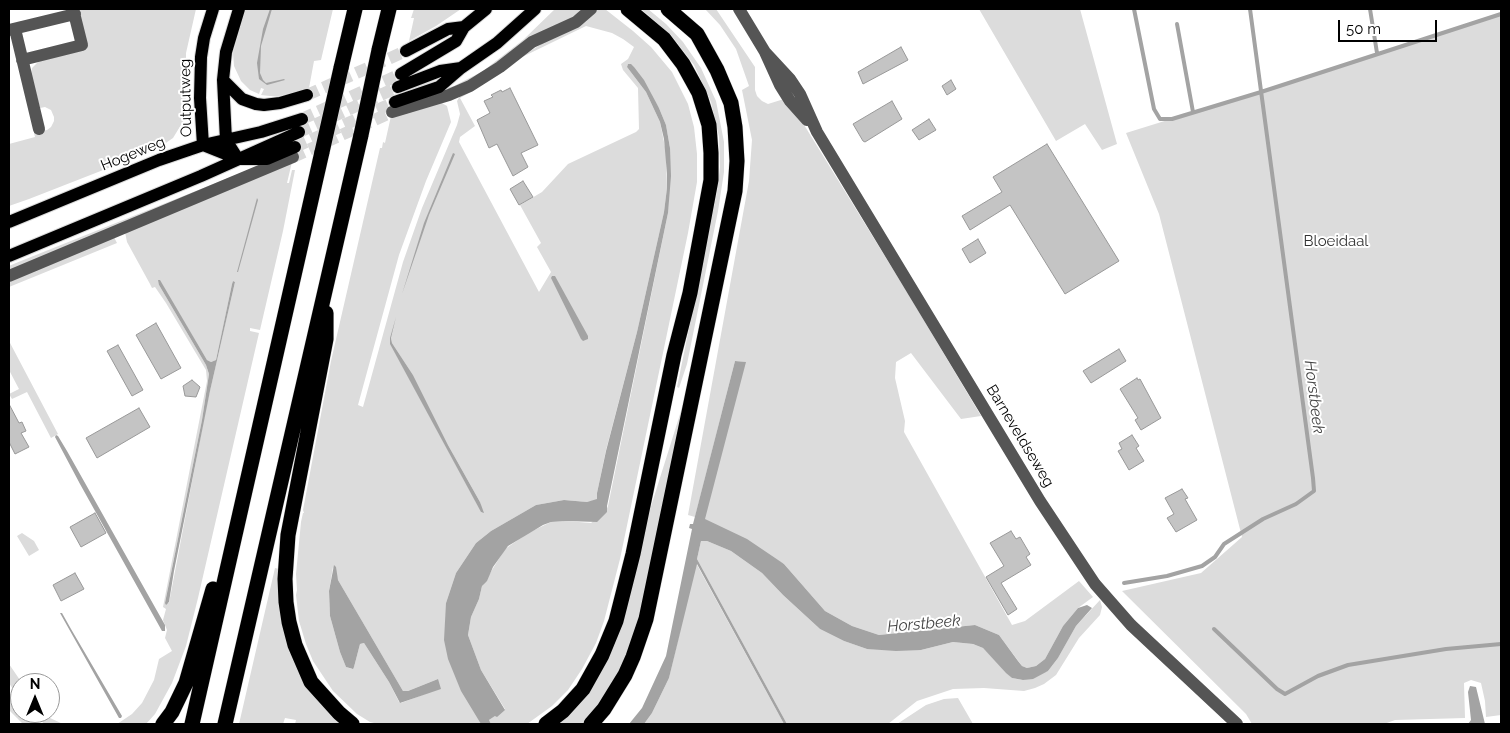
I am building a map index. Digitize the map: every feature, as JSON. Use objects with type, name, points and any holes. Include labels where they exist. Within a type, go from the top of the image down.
[{"type":"highway","points":[[192,724],[355,9]]},
{"type":"highway","points":[[225,724],[389,9]]},
{"type":"highway","points":[[546,724],[564,711],[583,689],[602,655],[616,621],[633,554],[674,355],[690,293],[711,180],[709,125],[699,93],[683,64],[664,39],[643,19],[628,9]]},
{"type":"highway","points":[[591,724],[604,709],[625,675],[646,619],[735,191],[738,161],[731,103],[717,70],[697,34],[668,9]]},
{"type":"highway","points":[[326,281],[326,339],[288,535],[285,579],[286,602],[295,645],[311,682],[338,713],[352,724]]},
{"type":"highway","points":[[163,724],[172,712],[186,683],[255,444]]},
{"type":"main road","name":"Outputweg","points":[[212,9],[201,58],[200,98],[203,145],[238,159]]},
{"type":"main road","points":[[238,159],[226,140],[223,80],[226,52],[239,9]]},
{"type":"main road","points":[[461,68],[400,80],[456,41],[464,27],[486,9]]},
{"type":"main road","points":[[394,107],[439,87],[461,68],[497,43],[535,9]]},
{"type":"main road","points":[[406,51],[448,29],[464,27]]},
{"type":"main road","points":[[223,80],[242,99],[256,104],[280,103],[307,95]]},
{"type":"main road","name":"Hogeweg","points":[[9,222],[159,160],[203,145],[261,132],[302,119]]},
{"type":"main road","points":[[9,256],[299,132]]},
{"type":"main road","points":[[238,159],[267,159],[294,152]]},
{"type":"street","points":[[394,107],[449,95],[470,86],[500,67],[532,42],[576,22],[591,9]]},
{"type":"street","name":"Barneveldseweg","points":[[739,9],[764,52],[780,85],[790,101],[817,132],[1040,501],[1095,584],[1131,625],[1237,724]]},
{"type":"street","points":[[22,60],[82,45],[74,12],[12,30],[22,60],[39,129]]},
{"type":"street","points":[[9,276],[294,152]]},
{"type":"green space","points":[[77,9],[196,9],[186,53],[186,109],[184,120],[173,138],[157,149],[9,206],[9,144],[35,137],[34,133],[47,130],[54,121],[51,110],[45,107],[40,108],[31,74],[32,68],[39,61],[87,49]]},
{"type":"green space","points":[[245,9],[333,9],[321,60],[314,61],[309,88],[279,96],[270,96],[261,95],[264,89],[261,88],[259,94],[250,90],[241,81],[234,66],[233,53]]},
{"type":"green space","points":[[414,9],[461,9],[409,41],[414,18],[411,18]]},
{"type":"green space","points":[[555,9],[586,9],[459,87],[417,96],[454,86],[483,71],[523,40]]},
{"type":"green space","points":[[596,9],[605,9],[651,47],[672,72],[688,104],[694,127],[697,154],[697,182],[688,233],[620,559],[604,621],[596,643],[582,669],[568,690],[552,706],[527,724],[491,724],[489,720],[505,709],[481,670],[468,635],[471,617],[479,599],[482,586],[505,549],[528,533],[551,522],[591,523],[606,511],[608,506],[668,213],[670,148],[666,125],[659,108],[630,64],[627,67],[646,92],[660,122],[666,152],[667,188],[664,212],[637,332],[606,450],[597,500],[587,502],[564,500],[536,505],[491,531],[476,543],[456,573],[446,603],[481,724],[373,724],[357,714],[333,691],[313,661],[299,621],[296,574],[301,522],[331,361],[380,148],[382,148],[383,142],[385,143],[391,116],[440,102],[447,106],[451,122],[426,181],[399,255],[358,405],[363,407],[403,262],[422,208],[457,125],[460,114],[457,101],[460,96],[478,88],[460,98],[475,126],[460,137],[459,142],[539,292],[551,272],[537,247],[541,243],[520,205],[542,192],[568,164],[639,129],[638,88],[623,70],[621,64],[628,59],[634,47],[612,33],[586,26],[518,59]],"holes":[[[391,338],[392,343],[413,375],[448,445],[480,502],[482,513],[390,343]],[[333,567],[338,580],[403,691],[408,691],[438,679],[425,694],[401,703],[399,702],[389,682],[364,643],[360,644],[354,667],[352,669],[346,667],[330,616],[329,591]]]},
{"type":"green space","points":[[641,9],[648,9],[666,24],[683,42],[701,68],[716,101],[724,142],[724,172],[718,211],[687,364],[679,388],[677,387],[717,192],[720,167],[719,137],[711,102],[694,65],[671,35]]},
{"type":"green space","points":[[705,9],[716,9],[755,67],[755,90],[757,96],[768,104],[784,99],[806,128],[981,416],[961,419],[911,353],[896,362],[895,378],[905,421],[904,432],[1012,625],[1025,621],[1079,581],[1093,597],[1078,608],[1063,626],[1045,659],[1036,666],[1027,668],[1022,666],[999,635],[975,625],[879,635],[852,626],[825,611],[784,564],[704,519],[745,362],[735,361],[695,517],[688,515],[749,181],[752,140],[742,90],[749,86],[736,49],[720,25]]},
{"type":"green space","points":[[979,9],[1080,9],[1117,144],[1102,150],[1085,124],[1056,141]]},
{"type":"green space","name":"Bloeidaal","points":[[1501,14],[1501,715],[1486,717],[1481,683],[1471,680],[1464,683],[1465,718],[1395,720],[1384,724],[1252,724],[1246,714],[1122,591],[1201,573],[1242,537],[1159,214],[1126,133],[1377,55]]},
{"type":"green space","points":[[278,158],[9,271],[9,266],[16,263]]},
{"type":"green space","points":[[292,162],[287,183],[289,183],[292,170],[295,170],[283,231],[260,330],[250,328],[250,331],[259,333],[186,646],[172,683],[155,714],[146,724],[117,724],[132,714],[142,703],[154,680],[159,659],[172,651],[165,638],[167,630],[163,620],[166,609],[163,607],[207,381],[206,370],[166,303],[155,287],[152,288],[127,242],[125,232]],"holes":[[[159,280],[207,360],[211,362],[216,360],[233,281],[235,282],[206,408],[169,603],[165,603],[202,420],[209,374],[206,365],[159,285]]]},
{"type":"green space","points":[[114,237],[117,243],[9,287],[9,280]]},
{"type":"green space","points":[[9,341],[58,434],[51,438],[27,392],[12,399],[9,394],[19,389],[9,370]]},
{"type":"green space","points":[[686,395],[643,611],[621,673],[584,724],[554,724],[580,699],[637,551]]},
{"type":"green space","points":[[22,533],[34,541],[39,550],[29,556],[17,536]]},
{"type":"green space","points":[[701,541],[707,541],[731,551],[762,573],[820,629],[844,641],[867,649],[921,650],[953,642],[973,644],[983,648],[1012,678],[1023,680],[1048,671],[1058,658],[1076,626],[1100,600],[1102,607],[1100,615],[1079,638],[1056,675],[1035,688],[1024,691],[984,688],[953,689],[917,701],[888,724],[787,724],[697,559]]},
{"type":"green space","points":[[696,563],[784,724],[644,724],[652,713],[669,678]]},
{"type":"green space","points":[[275,568],[279,569],[282,618],[344,724],[295,724],[296,720],[285,718],[283,724],[239,724]]},
{"type":"green space","points":[[9,664],[15,673],[10,673],[10,685]]},
{"type":"green space","points":[[9,692],[10,711],[9,709]]},
{"type":"green space","points":[[958,698],[973,724],[897,724],[926,705],[944,699]]},
{"type":"green space","points":[[44,723],[63,724],[45,724]]},
{"type":"shaded area","points":[[270,9],[272,9],[261,46],[260,73],[266,83],[285,80],[267,85],[259,79],[257,63],[263,29]]},
{"type":"shaded area","points":[[628,64],[634,67],[644,80],[666,125],[670,148],[671,176],[668,213],[607,512],[597,522],[566,521],[551,522],[543,525],[508,546],[493,567],[487,581],[482,586],[479,599],[471,617],[468,635],[481,670],[505,710],[497,717],[495,716],[489,720],[491,724],[481,724],[461,691],[448,659],[444,640],[446,603],[456,573],[476,543],[491,531],[536,505],[564,500],[587,502],[597,499],[606,451],[637,332],[664,212],[667,174],[664,139],[660,122],[646,92],[627,67]]},
{"type":"shaded area","points":[[453,153],[455,154],[429,215],[402,294],[424,223]]},
{"type":"shaded area","points":[[257,198],[258,200],[237,272]]},
{"type":"shaded area","points":[[555,276],[588,339],[583,341],[581,339],[551,278]]},
{"type":"shaded area","points":[[158,280],[160,280],[207,360],[211,362],[216,360],[232,284],[233,281],[235,282],[210,391],[169,602],[166,605],[202,420],[209,374],[206,365],[159,285]]},
{"type":"shaded area","points":[[396,317],[391,338],[392,343],[413,375],[484,513],[481,512],[390,344],[390,338]]},
{"type":"shaded area","points":[[735,361],[746,362],[705,519],[747,539],[784,564],[825,611],[852,626],[879,635],[975,625],[999,635],[1022,666],[1027,668],[1036,666],[1045,659],[1063,626],[1078,608],[1087,605],[1092,608],[1076,626],[1058,658],[1048,671],[1033,679],[1012,678],[983,648],[973,644],[953,642],[921,650],[896,651],[867,649],[844,641],[820,629],[762,573],[731,551],[707,541],[701,541],[697,559],[787,724],[784,724],[697,564],[669,678],[652,713],[644,724],[629,724],[642,708],[666,656],[692,529],[689,528],[690,524],[693,524]]},
{"type":"shaded area","points":[[56,435],[67,451],[165,625],[165,631],[162,631],[80,484],[55,437]]},
{"type":"shaded area","points":[[334,565],[338,580],[403,691],[408,691],[438,679],[441,689],[400,703],[364,643],[360,644],[353,669],[346,667],[330,616],[329,591]]},
{"type":"shaded area","points":[[60,613],[62,613],[122,716],[121,718],[119,718]]},
{"type":"shaded area","points":[[1470,686],[1476,687],[1485,724],[1468,724],[1471,720],[1468,692]]},
{"type":"building","points":[[901,47],[908,60],[863,84],[858,72]]},
{"type":"building","points":[[951,80],[956,89],[947,95],[942,86]]},
{"type":"building","points":[[510,88],[538,145],[521,153],[528,167],[513,176],[497,144],[489,148],[477,120],[490,113],[484,101],[493,97],[491,95],[501,90],[502,92]]},
{"type":"building","points":[[892,101],[902,119],[865,142],[863,141],[853,124]]},
{"type":"building","points":[[929,119],[936,130],[919,140],[912,130]]},
{"type":"building","points":[[1047,144],[1119,261],[1065,294],[1010,205],[970,230],[962,216],[1002,192],[993,177]]},
{"type":"building","points":[[523,181],[533,197],[519,205],[510,189]]},
{"type":"building","points":[[978,239],[986,253],[970,263],[962,249]]},
{"type":"building","points":[[156,323],[181,368],[161,379],[136,335]]},
{"type":"building","points":[[118,345],[143,390],[132,396],[107,351]]},
{"type":"building","points":[[1119,349],[1126,361],[1091,383],[1083,371]]},
{"type":"building","points":[[1137,378],[1138,380],[1140,379],[1161,418],[1141,430],[1135,420],[1138,418],[1120,389]]},
{"type":"building","points":[[192,380],[200,387],[196,397],[185,396],[183,386]]},
{"type":"building","points":[[9,404],[19,423],[22,422],[26,431],[21,433],[29,447],[15,454],[9,442]]},
{"type":"building","points":[[139,408],[150,427],[97,458],[86,438]]},
{"type":"building","points":[[1132,435],[1139,446],[1136,448],[1144,461],[1129,470],[1118,451],[1122,449],[1119,443]]},
{"type":"building","points":[[1182,489],[1188,498],[1185,499],[1197,520],[1176,532],[1167,518],[1174,514],[1165,498]]},
{"type":"building","points":[[95,513],[106,533],[81,547],[70,527]]},
{"type":"building","points":[[1011,531],[1016,539],[1020,537],[1030,554],[1026,557],[1031,565],[1001,583],[1017,609],[1008,615],[986,577],[1004,566],[990,543]]},
{"type":"building","points":[[75,573],[84,589],[61,601],[53,585]]},
{"type":"waterway","points":[[1134,9],[1154,109],[1160,119],[1172,119],[1261,92],[1501,14]]},
{"type":"waterway","name":"Horstbeek","points":[[1124,583],[1167,576],[1202,566],[1215,557],[1224,544],[1263,519],[1296,504],[1314,491],[1250,9]]},
{"type":"waterway","points":[[1370,9],[1377,53]]},
{"type":"waterway","points":[[1177,24],[1193,112]]},
{"type":"waterway","points":[[1214,629],[1277,689],[1285,694],[1318,676],[1348,665],[1446,649],[1501,644]]},
{"type":"tunnel","points":[[307,95],[406,51]]},
{"type":"tunnel","points":[[302,119],[401,74]]},
{"type":"tunnel","points":[[299,132],[398,87]]},
{"type":"tunnel","points":[[295,147],[395,102]]},
{"type":"tunnel","points":[[293,157],[392,112]]}]
